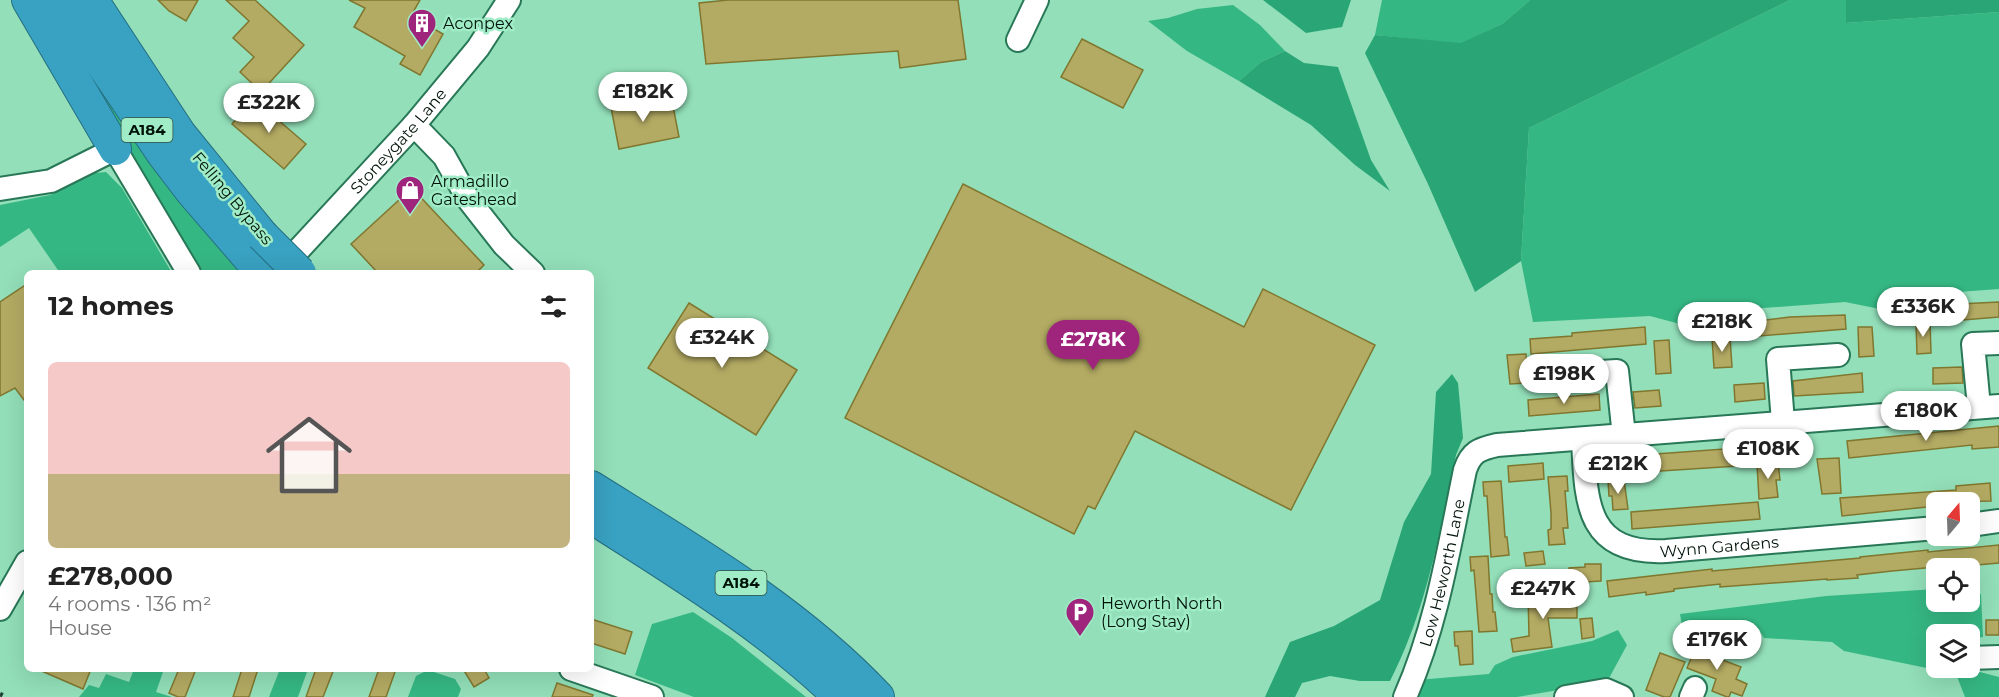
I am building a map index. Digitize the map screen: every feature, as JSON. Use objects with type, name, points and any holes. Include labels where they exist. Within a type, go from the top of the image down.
[{"type":"highway","points":[[28,0],[115,149]]},
{"type":"highway","name":"Felling Bypass","points":[[59,0],[163,154],[192,192],[256,254],[293,270]]},
{"type":"highway","points":[[67,0],[93,49]]},
{"type":"highway","name":"Felling Bypass","points":[[92,0],[256,254]]},
{"type":"highway","name":"A184","points":[[594,489],[764,599],[827,647],[878,697]]},
{"type":"highway","name":"A184","points":[[594,519],[757,626],[793,654],[840,697]]},
{"type":"street","points":[[1018,40],[1037,0]]},
{"type":"street","name":"Stoneygate Lane","points":[[280,270],[414,125],[478,48],[503,2]]},
{"type":"street","points":[[414,125],[444,156],[468,199],[504,245],[530,270]]},
{"type":"street","points":[[0,189],[51,181],[115,149],[187,270]]},
{"type":"street","points":[[1583,439],[1989,406],[1964,345],[1999,343]]},
{"type":"street","points":[[1783,422],[1769,360],[1838,355]]},
{"type":"street","points":[[1551,375],[1626,371],[1624,436]]},
{"type":"street","name":"Low Heworth Lane","points":[[1405,697],[1415,676],[1437,605],[1465,470],[1470,457],[1479,449],[1497,445],[1583,439]]},
{"type":"street","name":"Wynn Gardens","points":[[1583,439],[1587,497],[1592,514],[1600,529],[1613,540],[1630,548],[1648,552],[1666,551],[1926,529]]},
{"type":"street","points":[[1980,524],[1999,521]]},
{"type":"street","points":[[0,609],[24,567]]},
{"type":"street","points":[[580,672],[651,697]]},
{"type":"street","points":[[1566,697],[1606,690],[1622,697]]},
{"type":"green space","points":[[37,0],[239,270],[199,270]]},
{"type":"green space","points":[[1263,0],[1351,0],[1342,27],[1306,33]]},
{"type":"green space","points":[[1382,0],[1530,0],[1502,24],[1461,44],[1375,35]]},
{"type":"green space","points":[[1530,0],[1790,0],[1529,128],[1521,261],[1475,292],[1428,184],[1365,53],[1375,35],[1461,43],[1502,24]]},
{"type":"green space","points":[[1790,0],[1846,0],[1846,23],[1999,12],[1999,289],[1931,294],[1904,309],[1885,310],[1845,302],[1736,310],[1704,324],[1680,324],[1650,316],[1533,322],[1521,261],[1529,128]]},
{"type":"green space","points":[[1846,0],[1999,0],[1999,12],[1846,23]]},
{"type":"green space","points":[[1233,5],[1260,25],[1285,51],[1261,62],[1239,81],[1187,51],[1148,21],[1168,18],[1197,9]]},
{"type":"green space","points":[[1285,51],[1304,63],[1338,67],[1371,160],[1390,191],[1355,165],[1311,125],[1239,81],[1261,62]]},
{"type":"green space","points":[[106,172],[122,188],[170,270],[58,270],[29,228],[0,247],[0,205],[50,195],[95,173]]},
{"type":"green space","points":[[1452,374],[1458,383],[1463,438],[1456,455],[1423,599],[1403,654],[1390,681],[1360,681],[1330,676],[1302,683],[1295,697],[1265,697],[1290,642],[1334,626],[1380,600],[1404,522],[1431,474],[1436,392]]},
{"type":"green space","points":[[1926,590],[1926,612],[1980,612],[1981,594],[1983,637],[1980,637],[1980,624],[1926,624],[1926,668],[1844,651],[1832,642],[1764,638],[1759,629],[1685,644],[1680,614],[1826,596]]},
{"type":"green space","points":[[693,612],[732,638],[806,697],[694,697],[635,675],[652,624]]},
{"type":"green space","points":[[1618,630],[1627,645],[1607,682],[1517,697],[1412,697],[1417,680],[1489,674],[1495,665],[1513,657],[1592,641]]},
{"type":"green space","points":[[133,672],[163,672],[156,692],[172,697],[79,697],[89,685],[99,688],[106,674],[129,682]]},
{"type":"green space","points":[[279,672],[307,672],[298,697],[269,697]]},
{"type":"green space","points":[[424,672],[434,672],[455,679],[461,689],[458,697],[408,697],[416,676]]},
{"type":"green space","points":[[1980,672],[1999,677],[1999,697],[1965,697],[1958,678],[1980,678]]},
{"type":"building","points":[[158,0],[198,0],[186,21],[169,11]]},
{"type":"building","points":[[226,0],[255,0],[304,45],[261,92],[240,72],[254,57],[233,38],[249,21]]},
{"type":"building","points":[[349,0],[420,0],[411,16],[443,34],[420,75],[400,64],[405,56],[354,27],[365,8]]},
{"type":"building","points":[[728,0],[958,0],[966,59],[900,68],[898,51],[706,64],[699,3]]},
{"type":"building","points":[[1082,39],[1143,70],[1123,108],[1061,77]]},
{"type":"building","points":[[638,97],[640,108],[672,101],[679,137],[619,149],[610,102]]},
{"type":"building","points":[[254,99],[306,144],[284,169],[232,124]]},
{"type":"building","points":[[963,184],[1244,327],[1263,289],[1375,345],[1291,510],[1135,431],[1095,509],[1088,506],[1074,534],[845,418]]},
{"type":"building","name":"Armadillo Gateshead","points":[[412,188],[484,265],[479,270],[375,270],[351,244]]},
{"type":"building","points":[[24,286],[24,400],[15,388],[0,396],[0,302]]},
{"type":"building","points":[[1999,302],[1999,317],[1939,322],[1939,305]]},
{"type":"building","points":[[689,303],[797,370],[756,435],[648,368]]},
{"type":"building","points":[[1845,315],[1846,329],[1735,338],[1734,324],[1790,317]]},
{"type":"building","points":[[1916,322],[1930,322],[1931,353],[1917,354]]},
{"type":"building","points":[[1645,327],[1646,344],[1531,354],[1530,339]]},
{"type":"building","points":[[1858,327],[1872,327],[1874,356],[1859,357]]},
{"type":"building","points":[[1730,337],[1732,367],[1714,368],[1712,338]]},
{"type":"building","points":[[1669,340],[1671,373],[1656,374],[1654,341]]},
{"type":"building","points":[[1526,354],[1528,383],[1510,384],[1507,355]]},
{"type":"building","points":[[1962,367],[1963,383],[1933,384],[1933,368]]},
{"type":"building","points":[[1862,373],[1863,392],[1794,396],[1793,381]]},
{"type":"building","points":[[1764,383],[1765,399],[1735,402],[1734,385]]},
{"type":"building","points":[[1659,390],[1661,406],[1635,408],[1633,392]]},
{"type":"building","points":[[1599,394],[1600,410],[1529,416],[1528,400]]},
{"type":"building","points":[[1999,426],[1999,447],[1972,449],[1972,445],[1849,458],[1847,441]]},
{"type":"building","points":[[1752,447],[1753,465],[1630,473],[1628,456]]},
{"type":"building","points":[[1839,458],[1841,493],[1822,494],[1817,459]]},
{"type":"building","points":[[1778,462],[1780,480],[1776,480],[1778,497],[1759,499],[1757,464]]},
{"type":"building","points":[[1543,463],[1544,479],[1509,482],[1508,466]]},
{"type":"building","points":[[1567,476],[1568,491],[1565,491],[1568,528],[1563,528],[1565,544],[1549,545],[1548,530],[1551,529],[1551,513],[1548,477]]},
{"type":"building","points":[[1624,480],[1628,509],[1613,510],[1608,481]]},
{"type":"building","points":[[1501,481],[1505,537],[1507,537],[1509,555],[1491,557],[1487,496],[1484,496],[1483,482]]},
{"type":"building","points":[[1990,483],[1991,501],[1980,501],[1980,492],[1927,492],[1956,490],[1956,486]]},
{"type":"building","points":[[1926,492],[1926,507],[1842,516],[1840,498]]},
{"type":"building","points":[[1758,502],[1760,519],[1632,529],[1631,512]]},
{"type":"building","points":[[1999,545],[1999,563],[1980,565],[1980,558],[1926,558],[1926,568],[1857,575],[1858,578],[1720,587],[1720,584],[1674,589],[1674,591],[1646,595],[1646,592],[1609,597],[1607,581],[1712,569],[1712,571],[1860,558],[1928,550],[1928,552]]},
{"type":"building","points":[[1543,551],[1545,564],[1526,566],[1524,553]]},
{"type":"building","points":[[1488,556],[1490,594],[1492,594],[1497,631],[1479,632],[1474,570],[1471,571],[1470,557]]},
{"type":"building","points":[[1585,564],[1601,564],[1601,581],[1569,583],[1569,568],[1585,567]]},
{"type":"building","points":[[1565,593],[1565,606],[1577,606],[1577,618],[1548,618],[1552,647],[1513,652],[1511,639],[1529,636],[1528,594]]},
{"type":"building","points":[[1592,618],[1594,637],[1582,639],[1580,619]]},
{"type":"building","points":[[594,620],[632,632],[625,654],[594,644]]},
{"type":"building","points":[[1986,620],[1999,620],[1999,635],[1986,635]]},
{"type":"building","points":[[1472,631],[1473,664],[1460,665],[1454,632]]},
{"type":"building","points":[[1698,642],[1715,649],[1712,656],[1741,667],[1736,679],[1747,684],[1742,696],[1731,692],[1727,697],[1712,691],[1716,679],[1687,668]]},
{"type":"building","points":[[1660,653],[1685,662],[1670,697],[1646,690]]},
{"type":"building","points":[[44,672],[90,672],[83,689]]},
{"type":"building","points":[[178,672],[195,672],[185,697],[169,693]]},
{"type":"building","points":[[241,672],[257,672],[249,697],[233,697]]},
{"type":"building","points":[[315,672],[333,672],[323,697],[306,697]]},
{"type":"building","points":[[378,672],[395,672],[386,697],[369,697]]},
{"type":"building","points":[[465,672],[486,672],[489,678],[474,687]]},
{"type":"building","points":[[557,683],[593,695],[592,697],[552,697]]},
{"type":"railway","points":[[0,694],[6,697]]},
{"type":"place","name":"Aconpex","points":[[422,48]]},
{"type":"place","name":"Armadillo Gateshead","points":[[410,216]]},
{"type":"place","name":"Heworth North (Long Stay)","points":[[1080,638]]}]
